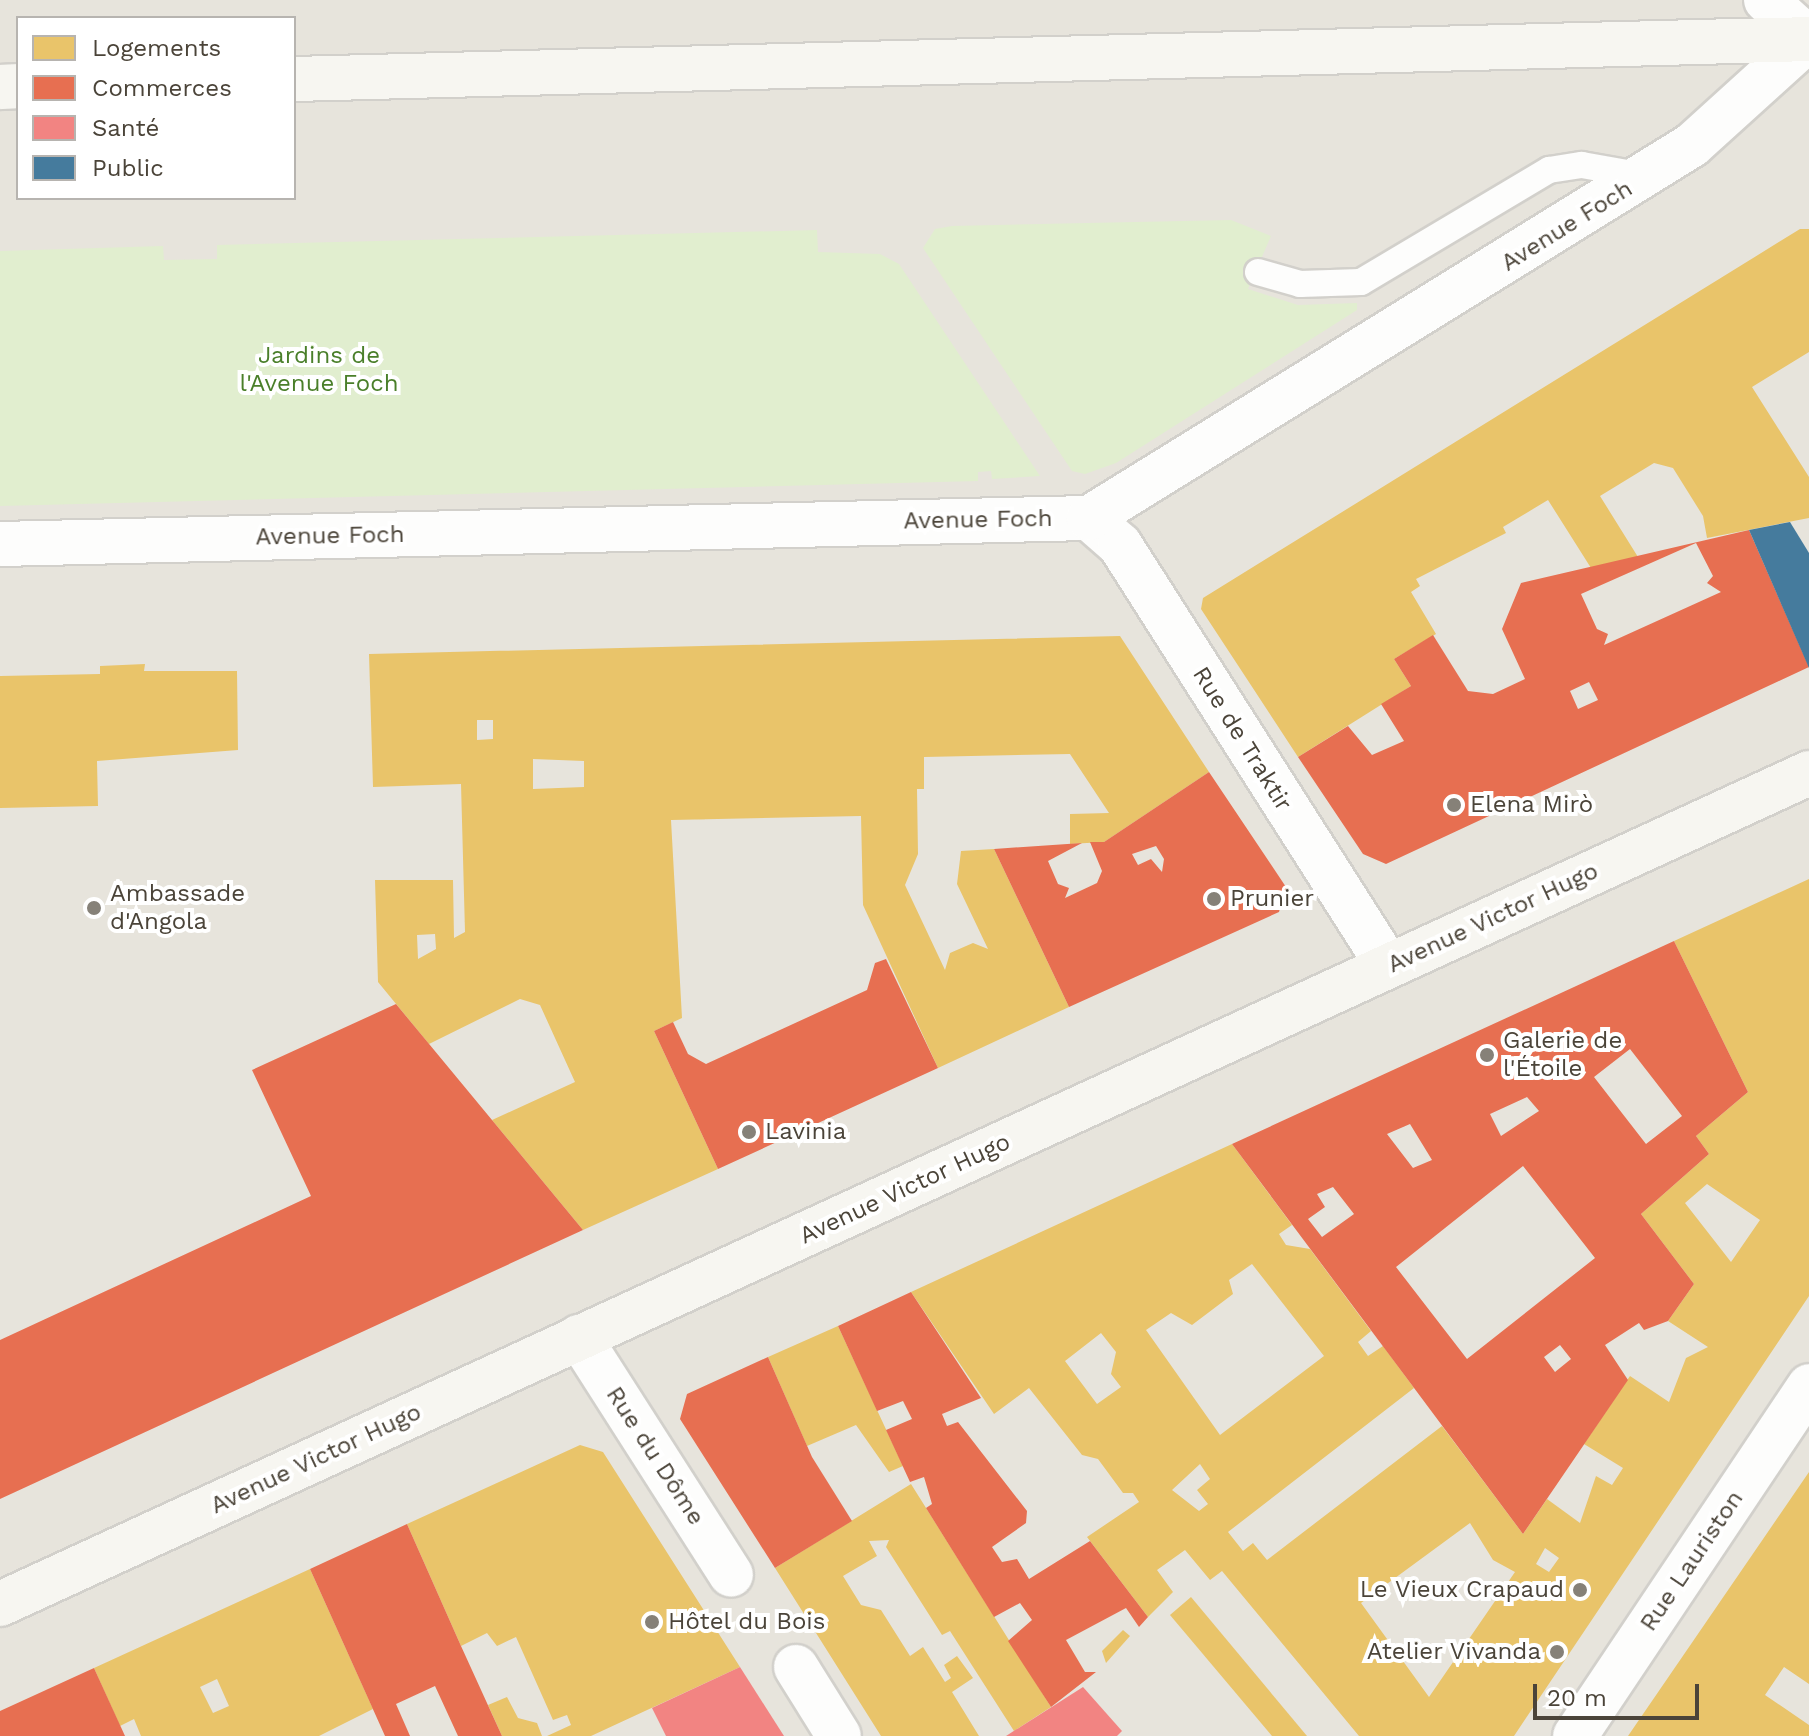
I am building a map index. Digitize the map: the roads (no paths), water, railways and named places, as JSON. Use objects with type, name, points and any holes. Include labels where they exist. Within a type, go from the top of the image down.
[{"type":"main road","points":[[296,79],[1809,39]]},
{"type":"main road","name":"Avenue Victor Hugo","points":[[0,1604],[1809,773]]},
{"type":"street","points":[[1766,0],[1809,39]]},
{"type":"street","name":"Avenue Foch","points":[[0,544],[1089,518],[1646,177],[1809,39]]},
{"type":"street","name":"Rue de Traktir","points":[[1089,518],[1120,545],[1388,966]]},
{"type":"street","name":"Rue du Dôme","points":[[579,1337],[731,1575]]},
{"type":"street","name":"Rue Lauriston","points":[[1575,1736],[1809,1386]]},
{"type":"street","points":[[796,1667],[839,1736]]},
{"type":"lane","points":[[1258,272],[1300,284],[1361,282],[1549,170],[1582,165],[1646,177]]},
{"type":"place","name":"Elena Mirò","points":[[1454,805]]},
{"type":"place","name":"Prunier","points":[[1214,899]]},
{"type":"place","name":"Ambassade d'Angola","points":[[94,908]]},
{"type":"place","name":"Galerie de l'Étoile","points":[[1487,1055]]},
{"type":"place","name":"Lavinia","points":[[749,1132]]},
{"type":"place","name":"Le Vieux Crapaud","points":[[1580,1590]]},
{"type":"place","name":"Hôtel du Bois","points":[[652,1622]]},
{"type":"place","name":"Atelier Vivanda","points":[[1557,1652]]},
{"type":"park label","name":"Jardins de l'Avenue Foch","points":[[319,370]]}]
